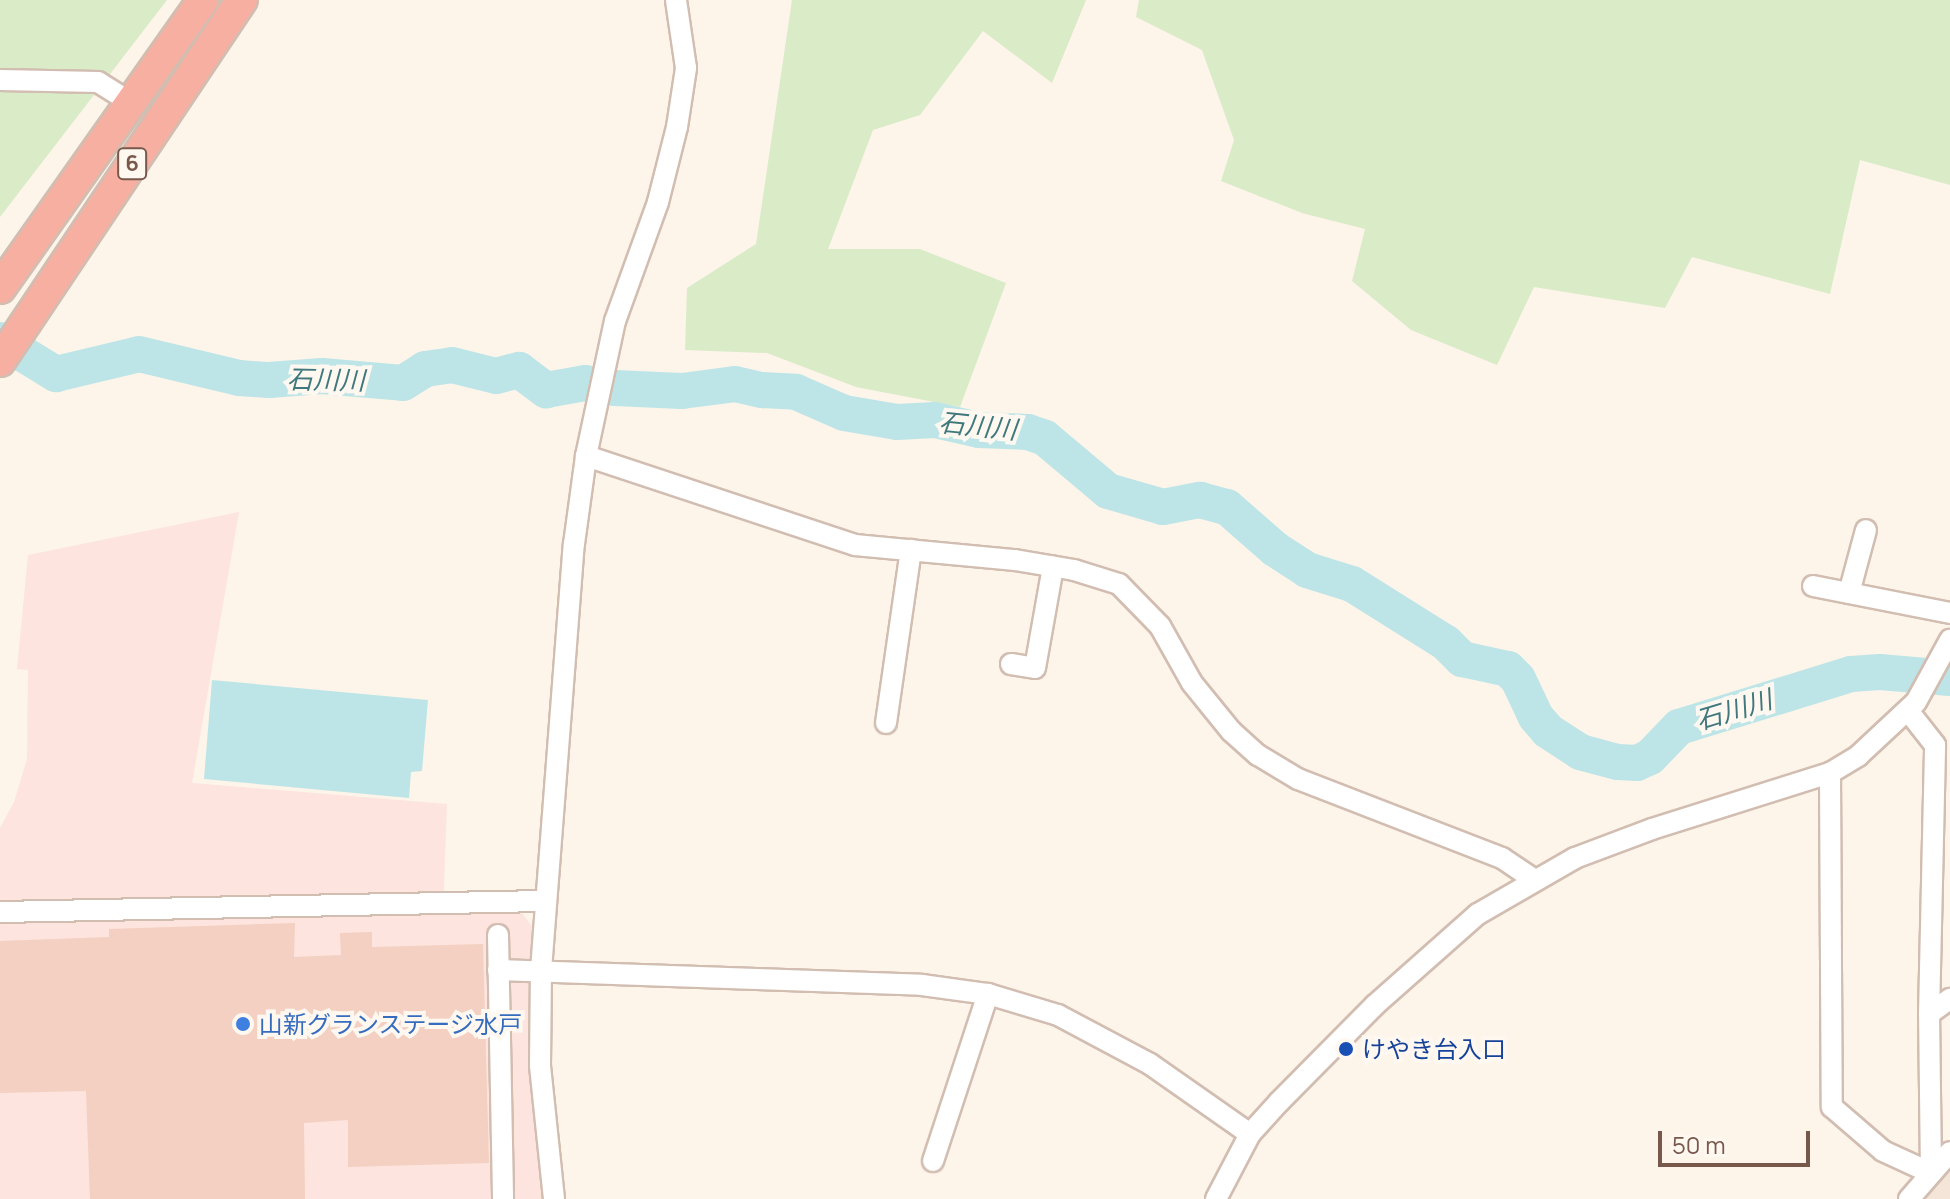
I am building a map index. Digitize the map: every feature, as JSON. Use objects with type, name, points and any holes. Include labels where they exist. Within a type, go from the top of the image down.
[{"type":"highway","name":"6","points":[[0,288],[203,0]]},
{"type":"highway","name":"6","points":[[0,361],[242,0]]},
{"type":"street","points":[[552,1199],[540,1065],[541,970],[574,544],[586,456],[615,321],[658,202],[677,127],[686,68],[676,0]]},
{"type":"street","points":[[0,80],[98,82],[132,103]]},
{"type":"street","points":[[586,456],[855,545],[1053,567],[1119,584],[1160,626],[1192,683],[1231,731],[1258,755],[1298,779],[1502,858],[1535,880]]},
{"type":"street","points":[[1849,593],[1866,530]]},
{"type":"street","points":[[886,723],[911,550]]},
{"type":"street","points":[[1011,664],[1035,668],[1053,567]]},
{"type":"street","points":[[1813,586],[1950,613]]},
{"type":"street","points":[[1216,1199],[1250,1134],[1375,1005],[1439,945],[1478,914],[1535,880],[1612,843],[1830,773],[1858,756],[1912,707],[1948,646]]},
{"type":"street","points":[[1912,707],[1935,745],[1929,1014],[1931,1173]]},
{"type":"street","points":[[1830,773],[1832,1107],[1883,1151],[1931,1173]]},
{"type":"street","points":[[0,912],[545,901]]},
{"type":"street","points":[[498,935],[503,1199]]},
{"type":"street","points":[[498,970],[922,985],[988,994],[1058,1015],[1124,1050],[1250,1134]]},
{"type":"street","points":[[933,1161],[988,994]]},
{"type":"street","points":[[1929,1014],[1950,999]]},
{"type":"street","points":[[1909,1199],[1950,1152]]},
{"type":"shaded area","points":[[239,512],[192,783],[447,804],[443,910],[517,907],[535,930],[530,989],[530,1074],[543,1199],[0,1199],[0,828],[14,802],[27,759],[28,670],[17,669],[28,555]]},
{"type":"shaded area","points":[[1950,1167],[1950,1199],[1922,1199]]},
{"type":"green space","points":[[0,0],[167,0],[0,217]]},
{"type":"green space","points":[[792,0],[1086,0],[1052,83],[983,31],[920,115],[873,130],[828,249],[920,249],[1006,283],[960,407],[856,387],[767,353],[685,350],[687,288],[756,244]]},
{"type":"green space","points":[[1139,0],[1950,0],[1950,185],[1860,160],[1830,294],[1692,257],[1665,308],[1534,287],[1497,365],[1411,330],[1352,281],[1365,229],[1302,213],[1221,181],[1234,140],[1202,50],[1136,17]]},
{"type":"water","points":[[212,680],[428,700],[422,771],[411,772],[409,798],[204,779]]},
{"type":"building","name":"山新グランステージ水戸","points":[[295,923],[294,957],[341,955],[340,933],[372,932],[372,947],[483,944],[489,1163],[348,1167],[348,1120],[304,1123],[305,1199],[90,1199],[86,1091],[0,1093],[0,941],[109,937],[109,929]]},
{"type":"waterway","name":"石川川","points":[[0,340],[56,374],[139,354],[239,378],[269,380],[322,376],[403,383],[425,369],[452,365],[496,376],[519,370],[546,390],[585,383],[615,388],[682,391],[735,384],[762,390],[796,392],[844,413],[897,422],[935,420],[979,430],[1028,432],[1045,438],[1108,491],[1163,507],[1200,500],[1227,507],[1275,549],[1307,570],[1352,584],[1446,643],[1462,659],[1508,669],[1518,679],[1536,717],[1548,731],[1580,752],[1618,762],[1637,763],[1650,757],[1679,727],[1851,674],[1880,672],[1950,678]]},
{"type":"place","name":"山新グランステージ水戸","points":[[243,1024]]},
{"type":"place","name":"けやき台入口","points":[[1346,1049]]}]
